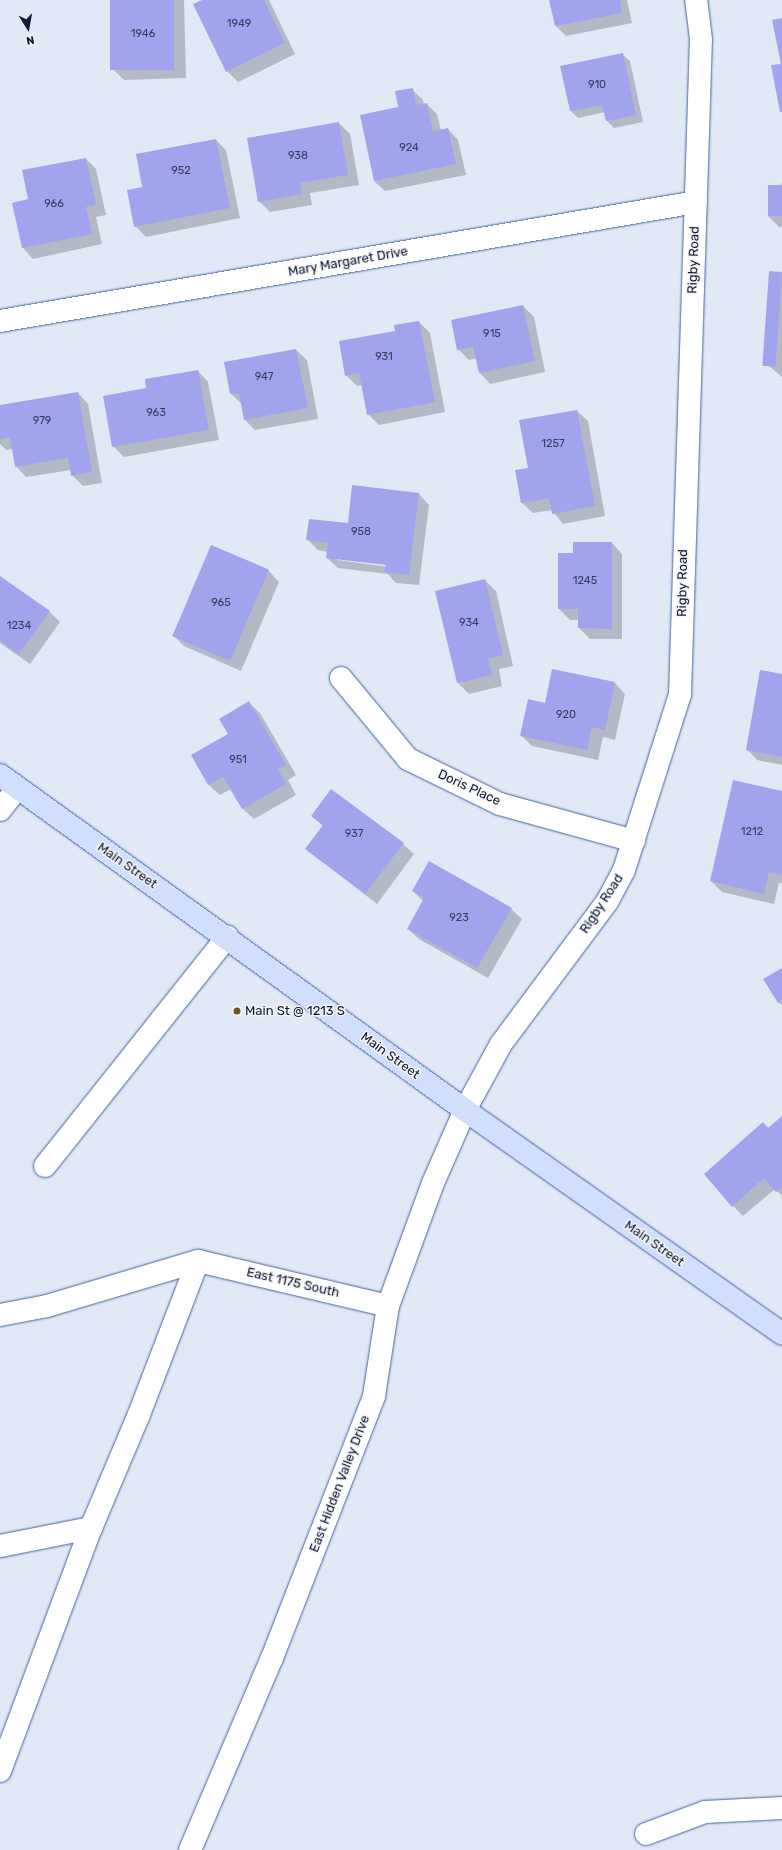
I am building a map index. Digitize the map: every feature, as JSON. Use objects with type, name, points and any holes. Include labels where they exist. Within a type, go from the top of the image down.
[{"type":"main road","name":"Main Street","points":[[0,775],[227,937],[465,1110],[782,1334]]},
{"type":"street","name":"Rigby Road","points":[[465,1110],[501,1044],[607,902],[624,870],[680,695],[701,39],[696,0]]},
{"type":"street","name":"Mary Margaret Drive","points":[[0,321],[696,202]]},
{"type":"street","name":"Doris Place","points":[[341,678],[408,759],[500,804],[634,841]]},
{"type":"street","points":[[0,810],[18,788]]},
{"type":"street","points":[[45,1166],[227,937]]},
{"type":"street","name":"East Hidden Valley Drive","points":[[190,1850],[272,1658],[374,1396],[388,1306],[432,1183],[465,1110]]},
{"type":"street","points":[[0,1315],[47,1306],[198,1261]]},
{"type":"street","points":[[0,1771],[91,1528],[138,1417],[198,1261]]},
{"type":"street","name":"East 1175 South","points":[[198,1261],[388,1306]]},
{"type":"street","points":[[0,1546],[91,1528]]},
{"type":"street","points":[[646,1834],[705,1812],[782,1808]]},
{"type":"building","points":[[110,0],[174,0],[174,70],[110,70]]},
{"type":"building","points":[[202,0],[264,0],[285,43],[226,72],[193,4]]},
{"type":"building","points":[[549,0],[620,0],[622,13],[555,26]]},
{"type":"building","points":[[782,18],[782,112],[780,112],[771,65],[781,64],[772,20]]},
{"type":"building","points":[[623,53],[636,115],[606,121],[602,105],[570,111],[560,66]]},
{"type":"building","points":[[413,88],[416,105],[427,103],[433,131],[448,128],[456,164],[374,181],[360,115],[398,107],[395,91]]},
{"type":"building","points":[[339,122],[348,175],[300,183],[302,194],[258,202],[247,138]]},
{"type":"building","points":[[216,139],[230,208],[134,227],[127,190],[142,187],[136,154]]},
{"type":"building","points":[[86,158],[96,205],[86,207],[92,234],[22,248],[12,203],[28,199],[22,170]]},
{"type":"building","points":[[768,185],[782,185],[782,216],[768,216]]},
{"type":"building","points":[[769,271],[782,272],[775,367],[762,366]]},
{"type":"building","points":[[523,305],[535,361],[479,373],[473,347],[457,350],[451,320]]},
{"type":"building","points":[[419,321],[435,402],[367,415],[359,373],[345,376],[339,341],[395,331],[394,325]]},
{"type":"building","points":[[296,349],[308,408],[244,420],[239,393],[230,394],[224,362]]},
{"type":"building","points":[[198,370],[209,430],[112,447],[103,396],[146,388],[145,379]]},
{"type":"building","points":[[78,392],[92,472],[71,476],[68,458],[15,467],[10,437],[0,439],[0,405]]},
{"type":"building","points":[[577,410],[595,506],[552,514],[549,498],[521,503],[515,470],[528,468],[519,420]]},
{"type":"building","points":[[352,485],[419,493],[409,575],[384,572],[386,565],[326,558],[328,543],[306,540],[309,519],[348,523]]},
{"type":"building","points":[[573,542],[612,542],[612,629],[578,628],[578,609],[558,609],[558,553],[573,553]]},
{"type":"building","points":[[211,545],[269,570],[230,661],[172,636]]},
{"type":"building","points":[[0,576],[50,611],[19,654],[0,641]]},
{"type":"building","points":[[485,579],[503,655],[488,659],[492,675],[457,683],[435,591]]},
{"type":"building","points":[[552,669],[615,682],[605,730],[592,727],[587,750],[520,736],[528,699],[545,703]]},
{"type":"building","points":[[760,670],[782,674],[782,757],[746,750]]},
{"type":"building","points":[[249,701],[286,765],[278,769],[286,784],[242,809],[223,777],[208,785],[191,755],[228,734],[219,719]]},
{"type":"building","points":[[733,780],[782,791],[782,875],[769,872],[764,894],[710,881]]},
{"type":"building","points":[[331,789],[404,843],[365,894],[305,849],[323,825],[311,816]]},
{"type":"building","points":[[429,861],[512,908],[477,968],[407,929],[424,898],[412,891]]},
{"type":"building","points":[[782,968],[782,1000],[778,1003],[763,979]]},
{"type":"building","points":[[782,1116],[782,1187],[776,1192],[764,1178],[732,1207],[704,1174],[763,1122],[768,1128]]},
{"type":"place","name":"Main St @ 1213 S","points":[[237,1011]]}]
